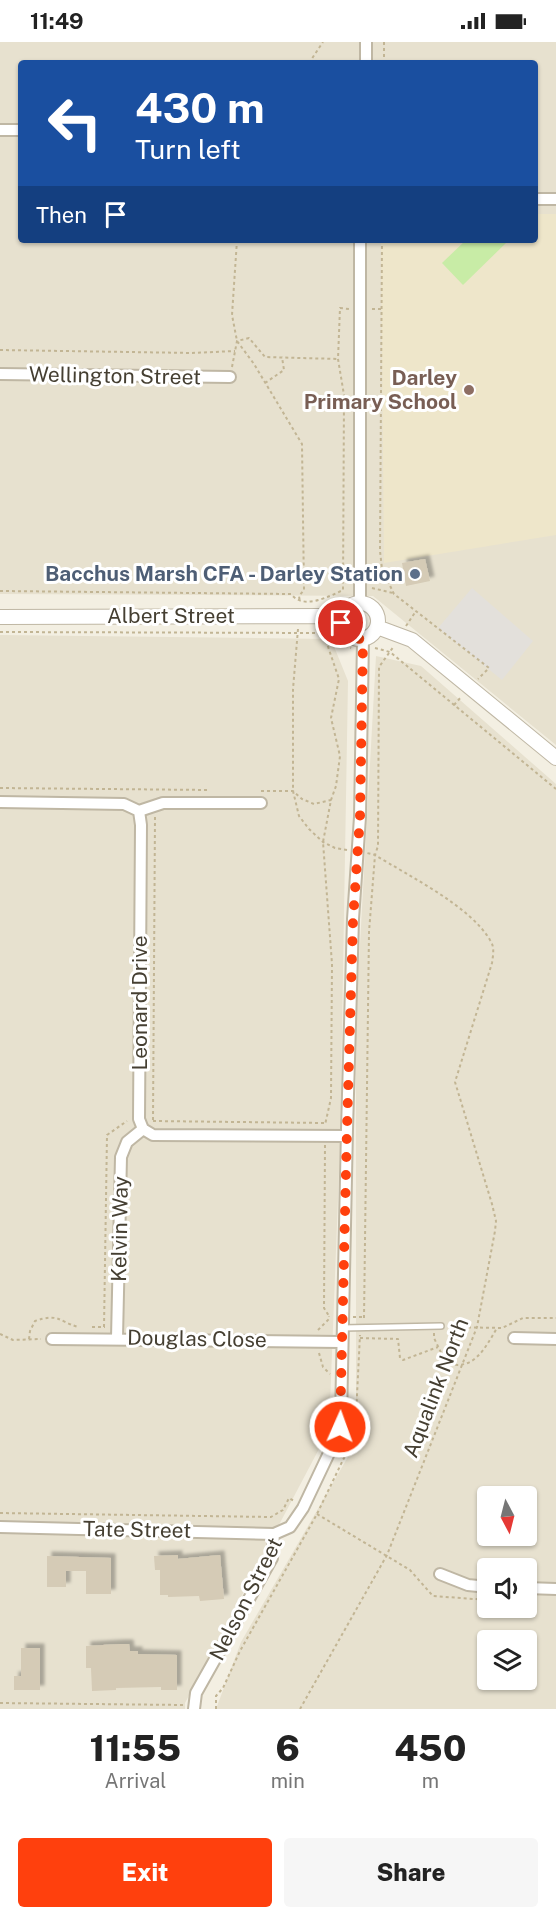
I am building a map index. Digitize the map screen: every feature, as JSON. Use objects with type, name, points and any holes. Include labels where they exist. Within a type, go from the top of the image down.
[{"type":"street","points":[[366,42],[366,60]]},
{"type":"street","points":[[0,130],[18,130]]},
{"type":"street","points":[[538,199],[556,199]]},
{"type":"street","points":[[360,243],[360,603]]},
{"type":"street","name":"Wellington Street","points":[[0,374],[230,377]]},
{"type":"street","points":[[360,603],[367,604],[377,616],[377,627],[363,644],[346,634],[341,618],[348,607],[360,603]]},
{"type":"street","name":"Albert Street","points":[[0,617],[323,615],[341,618]]},
{"type":"street","points":[[377,627],[412,640],[556,758]]},
{"type":"street","name":"Nelson Street","points":[[194,1707],[196,1693],[272,1558],[274,1534],[290,1527],[303,1508],[339,1432],[347,1136],[360,817],[363,644]]},
{"type":"street","points":[[0,802],[124,804],[139,812],[163,803],[261,803]]},
{"type":"street","name":"Leonard Drive","points":[[139,812],[141,825],[141,1124]]},
{"type":"street","points":[[141,1124],[153,1135],[347,1136]]},
{"type":"street","name":"Kelvin Way","points":[[117,1338],[121,1157],[127,1143],[141,1124]]},
{"type":"street","name":"Douglas Close","points":[[52,1339],[317,1336],[342,1342]]},
{"type":"street","points":[[514,1338],[556,1339]]},
{"type":"street","name":"Tate Street","points":[[0,1527],[274,1534]]},
{"type":"street","points":[[440,1574],[468,1586],[477,1586]]},
{"type":"street","points":[[537,1588],[556,1589]]},
{"type":"lane","points":[[342,1328],[441,1326]]},
{"type":"path","points":[[311,60],[323,42]]},
{"type":"path","points":[[384,42],[384,60]]},
{"type":"path","points":[[230,377],[237,341],[232,315],[237,243]]},
{"type":"path","points":[[382,243],[380,551],[382,569],[394,594],[489,668],[454,705]]},
{"type":"path","points":[[0,591],[291,594],[295,599],[306,602],[323,599],[343,590],[344,395],[338,359],[340,308],[382,309]]},
{"type":"path","points":[[237,341],[249,338],[265,357],[338,359]]},
{"type":"path","points":[[237,341],[302,444],[304,590],[299,597],[300,601]]},
{"type":"path","points":[[0,350],[192,353],[235,351]]},
{"type":"path","points":[[265,382],[284,370],[282,357]]},
{"type":"path","points":[[323,599],[322,633],[336,665],[339,679],[331,718],[340,756],[336,786],[323,842],[332,964],[331,1098],[324,1123],[324,1308],[329,1319],[317,1336],[323,1367],[332,1376],[358,1376]]},
{"type":"path","points":[[364,1317],[369,932],[375,855],[378,846],[379,667],[416,610]]},
{"type":"path","points":[[0,632],[322,633],[349,648],[363,644],[390,652],[556,789]]},
{"type":"path","name":"Aqualink North","points":[[298,633],[293,689],[292,791],[299,816],[323,842],[335,849],[375,855],[455,904],[480,927],[491,941],[492,963],[455,1082],[496,1221],[477,1327],[387,1555],[300,1709]]},
{"type":"path","points":[[153,1121],[155,790]]},
{"type":"path","points":[[29,1339],[35,1321],[44,1318],[60,1318],[76,1327],[104,1327],[107,1135],[125,1121],[141,1124],[153,1121],[324,1123]]},
{"type":"path","points":[[441,1326],[501,1328],[523,1318],[556,1318]]},
{"type":"path","points":[[434,1326],[434,1338],[446,1363],[463,1365],[476,1360],[497,1328]]},
{"type":"path","points":[[0,1334],[13,1340],[52,1339]]},
{"type":"path","points":[[359,1338],[398,1339],[400,1358],[403,1360],[438,1347]]},
{"type":"path","points":[[0,1514],[271,1517],[283,1510],[289,1498],[410,1570],[432,1596],[477,1599]]},
{"type":"path","points":[[0,1703],[194,1707]]},
{"type":"shaded area","points":[[0,42],[556,42],[556,745],[373,596],[0,594]]},
{"type":"shaded area","name":"Darley Primary School","points":[[538,214],[556,214],[556,535],[384,563],[381,243],[538,243]]},
{"type":"shaded area","points":[[472,588],[533,641],[502,680],[438,628]]},
{"type":"shaded area","points":[[0,635],[331,639],[348,681],[340,1147],[329,1430],[185,1703],[185,1709],[0,1709]]},
{"type":"shaded area","points":[[376,656],[421,666],[556,784],[556,1709],[216,1709],[241,1642],[356,1443],[356,1016]]},
{"type":"green space","points":[[463,243],[506,243],[463,285],[442,263]]},
{"type":"building","points":[[425,559],[430,581],[406,586],[402,563]]},
{"type":"building","points":[[178,1555],[178,1559],[220,1555],[224,1599],[200,1601],[199,1596],[160,1595],[160,1570],[155,1570],[154,1556]]},
{"type":"building","points":[[47,1556],[111,1558],[111,1594],[86,1594],[86,1571],[66,1571],[66,1587],[47,1587]]},
{"type":"building","points":[[129,1644],[130,1651],[138,1651],[138,1654],[177,1655],[177,1690],[161,1690],[161,1687],[92,1691],[91,1668],[86,1668],[86,1646]]},
{"type":"building","points":[[21,1648],[40,1648],[40,1690],[14,1690],[14,1676],[21,1676]]},
{"type":"place","name":"Darley Primary School","points":[[469,390]]},
{"type":"place","name":"Bacchus Marsh CFA - Darley Station","points":[[415,574]]},
{"type":"route","points":[[340,1427],[353,920],[360,817],[363,639],[350,637],[341,623]]}]
